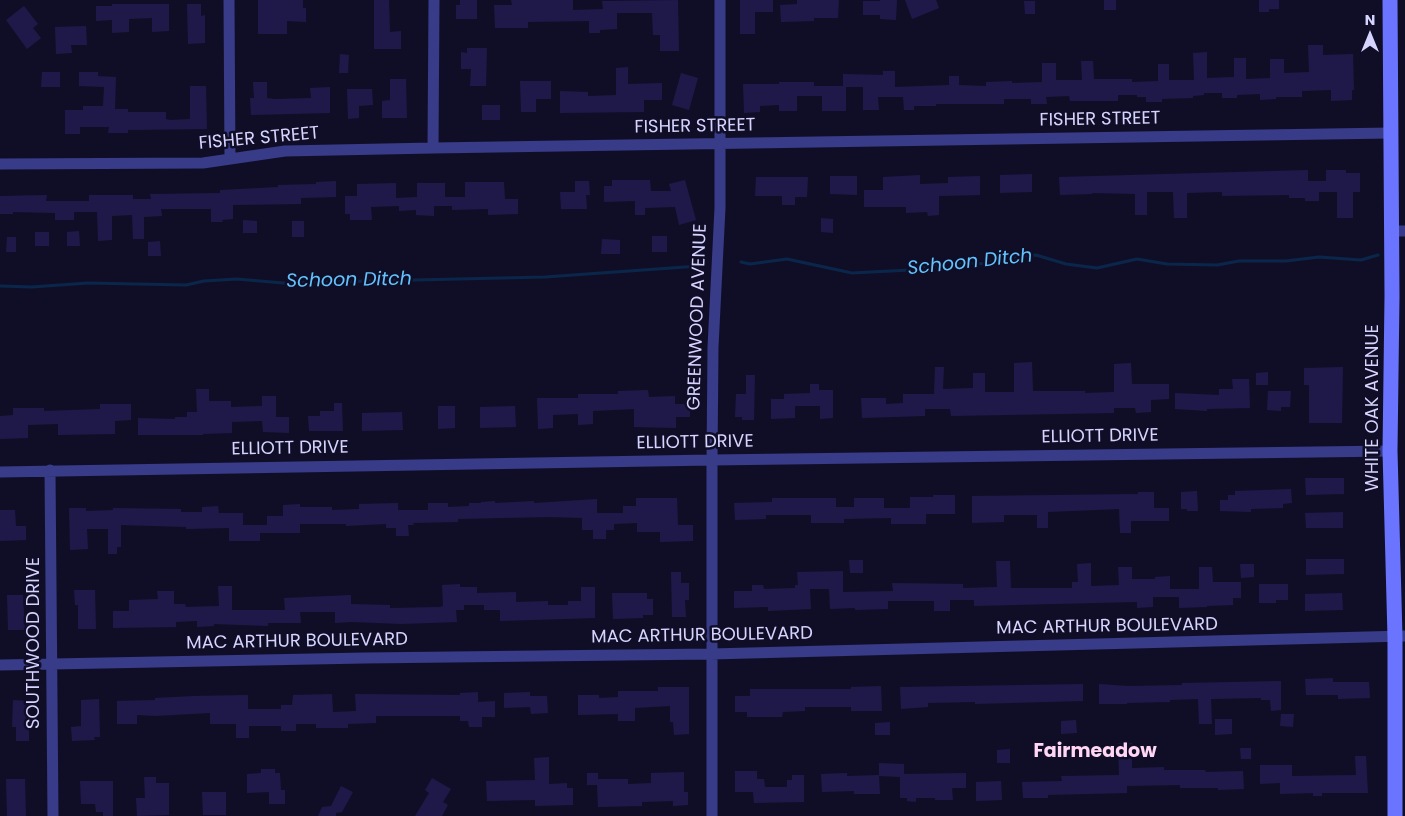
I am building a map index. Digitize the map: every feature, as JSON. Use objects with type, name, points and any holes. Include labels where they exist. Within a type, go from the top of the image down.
[{"type":"street","points":[[229,0],[230,159]]},
{"type":"street","points":[[433,148],[434,0]]},
{"type":"street","name":"GREENWOOD AVENUE","points":[[712,816],[713,347],[720,208],[720,0]]},
{"type":"street","name":"WHITE OAK AVENUE","points":[[1390,0],[1391,133],[1398,231],[1392,296],[1390,451],[1400,637],[1395,816]]},
{"type":"street","name":"FISHER STREET","points":[[0,164],[203,163],[286,151],[1391,133]]},
{"type":"street","name":"ELLIOTT DRIVE","points":[[0,472],[1390,451]]},
{"type":"street","name":"SOUTHWOOD DRIVE","points":[[50,470],[53,816]]},
{"type":"street","name":"MAC ARTHUR BOULEVARD","points":[[0,665],[712,654],[1400,637]]},
{"type":"building","points":[[258,0],[303,0],[303,8],[306,8],[306,22],[287,21],[287,34],[258,34]]},
{"type":"building","points":[[374,0],[389,0],[390,32],[401,31],[401,49],[374,49]]},
{"type":"building","points":[[460,0],[477,0],[477,19],[456,19],[456,5],[460,5]]},
{"type":"building","points":[[511,0],[573,0],[573,10],[603,9],[602,1],[678,0],[679,51],[660,51],[660,35],[653,35],[652,13],[617,13],[617,29],[600,30],[600,33],[589,33],[589,21],[528,22],[528,28],[495,28],[494,5],[512,5]]},
{"type":"building","points":[[740,0],[773,0],[773,12],[755,12],[755,34],[740,34]]},
{"type":"building","points":[[797,0],[839,0],[838,18],[814,18],[814,21],[781,22],[780,5],[797,4]]},
{"type":"building","points":[[897,0],[896,20],[880,19],[880,15],[863,15],[863,1]]},
{"type":"building","points":[[905,0],[936,0],[939,8],[912,19]]},
{"type":"building","points":[[1104,0],[1116,0],[1116,10],[1104,10]]},
{"type":"building","points":[[1259,0],[1279,0],[1279,9],[1259,12]]},
{"type":"building","points":[[1024,1],[1035,1],[1035,14],[1025,14]]},
{"type":"building","points":[[112,4],[169,4],[169,31],[152,32],[152,18],[129,19],[129,32],[112,33],[112,20],[96,21],[96,6],[112,6]]},
{"type":"building","points":[[187,4],[201,4],[201,16],[205,15],[205,43],[188,44]]},
{"type":"building","points":[[24,6],[38,24],[33,28],[41,38],[27,49],[6,20]]},
{"type":"building","points":[[86,26],[87,45],[71,45],[72,53],[56,54],[55,27]]},
{"type":"building","points":[[1308,45],[1323,45],[1323,55],[1353,54],[1354,90],[1352,90],[1352,100],[1331,101],[1331,90],[1302,91],[1302,97],[1276,97],[1276,99],[1260,100],[1260,94],[1237,95],[1237,98],[1222,98],[1222,93],[1204,93],[1204,95],[1193,96],[1193,98],[1162,99],[1162,102],[1146,102],[1146,97],[1137,97],[1137,95],[1118,95],[1118,101],[1070,101],[1069,96],[1046,97],[1047,104],[1031,104],[1031,99],[1004,99],[1004,104],[936,104],[936,106],[914,106],[914,110],[904,110],[903,97],[878,97],[879,110],[863,110],[863,87],[846,87],[846,111],[822,111],[822,96],[797,96],[797,111],[779,111],[779,105],[760,106],[760,112],[744,113],[743,84],[814,82],[814,86],[843,86],[843,74],[883,75],[883,71],[895,71],[895,87],[949,85],[949,76],[959,76],[959,85],[986,86],[986,82],[1042,82],[1042,63],[1056,63],[1056,80],[1082,80],[1081,61],[1093,61],[1094,79],[1132,79],[1132,82],[1158,81],[1158,64],[1169,64],[1169,80],[1194,80],[1193,53],[1207,52],[1207,78],[1234,77],[1234,58],[1246,58],[1246,79],[1270,78],[1270,59],[1284,59],[1284,73],[1309,72]]},
{"type":"building","points":[[467,48],[487,48],[486,86],[470,86],[471,69],[461,69],[461,52],[467,53]]},
{"type":"building","points":[[340,54],[349,55],[348,73],[339,73]]},
{"type":"building","points":[[628,67],[628,84],[662,83],[662,100],[644,100],[644,112],[560,113],[560,91],[588,92],[588,96],[616,95],[616,68]]},
{"type":"building","points":[[42,72],[60,72],[60,87],[41,87]]},
{"type":"building","points":[[79,72],[98,72],[98,76],[116,77],[115,109],[128,109],[128,112],[166,112],[166,119],[170,120],[190,119],[190,86],[206,86],[207,129],[128,130],[128,133],[108,133],[109,127],[80,127],[80,134],[65,134],[65,110],[83,110],[83,106],[103,106],[104,87],[79,86]]},
{"type":"building","points":[[681,73],[698,78],[689,110],[672,105]]},
{"type":"building","points":[[390,79],[406,79],[407,118],[382,118],[382,101],[390,100]]},
{"type":"building","points":[[520,81],[551,81],[551,99],[536,99],[536,112],[521,112]]},
{"type":"building","points":[[253,82],[267,82],[267,98],[275,99],[311,98],[310,88],[330,87],[330,113],[251,115],[250,98],[254,98]]},
{"type":"building","points":[[347,89],[372,89],[373,105],[359,106],[359,118],[348,119]]},
{"type":"building","points":[[482,105],[500,105],[500,120],[482,120]]},
{"type":"building","points":[[1308,170],[1308,181],[1326,181],[1326,170],[1346,170],[1346,173],[1360,173],[1360,192],[1353,192],[1353,218],[1337,218],[1337,192],[1319,192],[1319,201],[1305,201],[1305,198],[1289,198],[1289,195],[1222,196],[1222,192],[1187,193],[1187,218],[1174,218],[1173,192],[1147,192],[1147,215],[1135,215],[1135,194],[1092,193],[1060,195],[1059,177]]},
{"type":"building","points":[[1032,174],[1032,192],[1000,193],[1000,175]]},
{"type":"building","points":[[920,175],[920,184],[948,183],[948,177],[980,176],[980,195],[939,196],[939,215],[928,216],[927,212],[906,213],[906,207],[864,207],[864,190],[883,190],[883,177]]},
{"type":"building","points":[[830,176],[857,176],[857,195],[830,194]]},
{"type":"building","points":[[756,177],[808,177],[807,197],[795,197],[795,205],[782,205],[782,196],[755,196]]},
{"type":"building","points":[[612,180],[650,180],[651,191],[671,191],[669,184],[685,180],[696,220],[679,225],[675,207],[645,208],[645,215],[635,215],[635,201],[604,202],[604,186],[612,186]]},
{"type":"building","points":[[336,181],[336,197],[301,198],[301,204],[233,205],[233,219],[222,220],[223,222],[211,222],[211,209],[161,209],[162,216],[144,217],[144,239],[133,239],[132,215],[112,216],[112,240],[98,241],[97,212],[74,212],[74,220],[55,220],[55,213],[13,212],[13,214],[0,214],[0,196],[47,195],[46,201],[89,201],[89,195],[133,195],[133,199],[151,199],[150,194],[220,193],[220,190]]},
{"type":"building","points":[[575,181],[589,181],[590,195],[586,195],[587,209],[561,209],[560,192],[575,192]]},
{"type":"building","points":[[465,182],[504,182],[505,199],[518,199],[518,214],[488,215],[488,209],[452,210],[452,206],[434,206],[434,216],[416,215],[416,210],[399,211],[399,206],[371,207],[372,220],[350,220],[350,214],[345,214],[345,196],[357,196],[357,184],[396,183],[396,198],[417,197],[417,183],[445,183],[445,197],[465,197]]},
{"type":"building","points":[[821,218],[833,219],[833,233],[821,232]]},
{"type":"building","points":[[243,220],[257,221],[257,233],[243,233]]},
{"type":"building","points":[[292,221],[304,221],[304,237],[292,237]]},
{"type":"building","points":[[79,231],[80,246],[67,246],[67,232]]},
{"type":"building","points":[[35,232],[49,232],[49,246],[35,246]]},
{"type":"building","points":[[652,236],[667,236],[667,252],[652,252]]},
{"type":"building","points":[[7,237],[16,237],[16,252],[6,252]]},
{"type":"building","points":[[602,239],[620,240],[620,254],[601,254]]},
{"type":"building","points":[[160,241],[161,256],[148,256],[148,242]]},
{"type":"building","points":[[1032,362],[1033,391],[1114,392],[1114,364],[1131,363],[1132,384],[1169,384],[1169,399],[1151,400],[1151,412],[1136,413],[1135,408],[1114,408],[1114,413],[951,416],[950,409],[925,409],[925,416],[862,418],[861,398],[886,398],[886,404],[903,403],[903,394],[934,394],[935,367],[944,367],[943,389],[973,388],[973,373],[985,373],[985,392],[1014,392],[1014,363]]},
{"type":"building","points":[[1343,367],[1342,423],[1309,423],[1309,385],[1304,385],[1304,368]]},
{"type":"building","points":[[1268,372],[1268,385],[1256,385],[1256,373]]},
{"type":"building","points":[[746,375],[755,375],[754,420],[742,420],[742,417],[735,417],[736,394],[746,394]]},
{"type":"building","points":[[1232,379],[1249,379],[1250,408],[1207,409],[1207,411],[1175,409],[1175,393],[1219,395],[1219,389],[1233,389]]},
{"type":"building","points":[[810,384],[819,384],[819,390],[833,390],[833,418],[820,419],[820,406],[795,406],[795,418],[771,419],[771,399],[784,399],[784,394],[810,393]]},
{"type":"building","points":[[196,389],[209,389],[209,401],[231,401],[231,407],[262,406],[262,396],[276,396],[276,417],[289,417],[289,433],[263,432],[262,421],[232,422],[232,433],[138,435],[138,418],[175,419],[175,417],[187,417],[187,412],[197,412]]},
{"type":"building","points":[[648,390],[649,397],[675,396],[675,404],[690,404],[690,417],[676,417],[676,428],[634,427],[634,409],[593,411],[593,424],[578,425],[578,414],[553,415],[553,428],[538,429],[537,398],[578,398],[578,394],[618,394],[618,391]]},
{"type":"building","points":[[1268,391],[1291,391],[1290,407],[1281,407],[1281,411],[1267,410]]},
{"type":"building","points":[[334,403],[342,403],[343,431],[309,431],[308,416],[320,416],[320,411],[334,411]]},
{"type":"building","points":[[100,404],[131,404],[131,420],[115,421],[115,434],[58,435],[58,424],[28,425],[28,438],[0,439],[0,416],[13,415],[13,408],[44,408],[44,411],[100,409]]},
{"type":"building","points":[[438,406],[455,406],[455,428],[438,429]]},
{"type":"building","points":[[515,406],[516,427],[480,428],[480,407]]},
{"type":"building","points":[[402,412],[403,430],[362,431],[362,413]]},
{"type":"building","points":[[1305,478],[1344,478],[1344,494],[1306,495]]},
{"type":"building","points":[[1291,489],[1292,503],[1283,504],[1283,508],[1251,509],[1251,512],[1220,511],[1220,500],[1228,500],[1228,495],[1235,495],[1235,491]]},
{"type":"building","points":[[1197,491],[1198,511],[1181,509],[1181,492]]},
{"type":"building","points":[[1138,492],[1154,492],[1154,508],[1169,508],[1169,521],[1131,521],[1131,533],[1120,533],[1119,509],[1048,512],[1048,528],[1037,528],[1037,515],[1004,515],[1004,522],[972,523],[972,496],[1138,494]]},
{"type":"building","points":[[933,495],[955,495],[955,514],[926,514],[926,524],[891,524],[891,518],[844,519],[844,523],[811,523],[811,515],[766,515],[766,519],[735,520],[734,503],[772,502],[772,498],[836,498],[836,507],[854,507],[854,498],[884,498],[884,508],[910,508],[910,497],[933,497]]},
{"type":"building","points":[[636,498],[677,498],[678,525],[693,525],[693,541],[660,542],[660,532],[637,532],[637,523],[614,524],[614,530],[606,530],[606,539],[593,539],[593,530],[582,530],[582,518],[549,517],[458,519],[458,522],[413,523],[414,525],[408,525],[409,536],[396,536],[396,528],[386,528],[386,524],[346,526],[346,524],[300,524],[300,533],[260,533],[260,541],[229,541],[229,528],[186,529],[186,527],[121,525],[121,547],[117,547],[117,554],[108,554],[108,529],[87,529],[88,549],[70,550],[69,508],[86,508],[86,511],[113,510],[113,508],[181,509],[181,512],[202,512],[202,507],[218,506],[219,513],[243,513],[243,525],[267,525],[267,516],[283,516],[283,505],[300,504],[300,507],[332,507],[332,510],[359,509],[359,504],[398,503],[398,510],[428,510],[428,503],[448,503],[448,507],[469,506],[469,503],[495,501],[495,503],[534,501],[534,503],[597,499],[597,513],[623,513],[623,506],[636,506]]},
{"type":"building","points":[[0,510],[15,510],[16,526],[26,526],[26,540],[0,541]]},
{"type":"building","points":[[1343,512],[1343,528],[1306,528],[1305,513]]},
{"type":"building","points":[[1306,559],[1344,559],[1344,574],[1306,575]]},
{"type":"building","points":[[849,560],[863,560],[863,573],[850,573]]},
{"type":"building","points":[[996,561],[1010,561],[1011,588],[1072,588],[1072,582],[1078,582],[1077,564],[1091,563],[1091,586],[1119,585],[1118,567],[1132,567],[1132,579],[1155,579],[1155,577],[1170,576],[1170,589],[1199,589],[1199,567],[1212,567],[1213,582],[1241,582],[1241,598],[1233,598],[1233,605],[1179,608],[1179,597],[1153,597],[1153,607],[1137,608],[1137,602],[974,606],[974,600],[950,600],[950,611],[934,611],[934,601],[888,601],[888,609],[855,610],[855,608],[830,609],[829,589],[810,589],[811,609],[768,611],[768,607],[734,608],[734,591],[752,591],[752,585],[763,585],[764,589],[795,588],[795,585],[798,585],[797,572],[843,571],[843,592],[893,591],[892,583],[963,584],[963,588],[997,587]]},
{"type":"building","points":[[1240,564],[1254,564],[1254,577],[1241,578]]},
{"type":"building","points":[[671,572],[681,572],[681,583],[689,583],[689,600],[685,600],[686,617],[672,617]]},
{"type":"building","points":[[460,584],[460,587],[477,587],[477,593],[516,592],[516,602],[548,601],[548,605],[568,605],[568,601],[581,601],[581,587],[595,587],[595,618],[500,621],[500,610],[484,610],[484,605],[464,605],[464,610],[456,610],[457,622],[402,624],[335,623],[335,612],[300,612],[301,623],[268,623],[268,626],[214,624],[214,626],[197,627],[197,621],[176,622],[176,627],[113,628],[113,611],[129,611],[129,600],[158,599],[157,591],[174,591],[174,604],[185,604],[186,607],[219,606],[218,586],[232,586],[232,610],[285,610],[284,598],[351,595],[351,604],[390,605],[390,608],[440,607],[443,606],[442,585]]},
{"type":"building","points":[[1259,584],[1288,584],[1288,600],[1276,600],[1276,603],[1259,603]]},
{"type":"building","points":[[74,590],[95,590],[96,629],[78,629],[78,605],[75,605]]},
{"type":"building","points":[[612,593],[647,593],[647,599],[653,599],[653,615],[643,615],[643,618],[613,619]]},
{"type":"building","points":[[1342,593],[1343,610],[1305,611],[1305,594]]},
{"type":"building","points":[[7,595],[23,595],[25,630],[8,630]]},
{"type":"building","points":[[1333,678],[1333,682],[1369,682],[1370,698],[1338,699],[1338,695],[1306,695],[1305,679]]},
{"type":"building","points":[[1281,681],[1281,710],[1271,711],[1270,700],[1261,700],[1261,698],[1211,699],[1212,724],[1199,724],[1198,699],[1170,700],[1170,702],[1099,704],[1099,684],[1128,686]]},
{"type":"building","points":[[1083,684],[1083,701],[975,704],[975,702],[928,703],[928,707],[901,709],[900,687]]},
{"type":"building","points":[[881,686],[882,711],[851,711],[851,707],[805,707],[805,711],[783,712],[782,717],[747,717],[747,712],[735,712],[735,696],[750,696],[750,689],[851,689],[851,687]]},
{"type":"building","points":[[658,687],[689,687],[689,734],[674,735],[673,722],[670,722],[670,706],[635,708],[635,721],[618,721],[618,714],[578,715],[578,695],[599,695],[599,698],[618,697],[618,691],[658,691]]},
{"type":"building","points":[[478,692],[478,702],[495,701],[495,717],[482,717],[482,727],[469,727],[468,721],[460,721],[460,716],[376,716],[376,723],[348,724],[348,728],[316,728],[316,724],[296,724],[296,731],[281,731],[281,726],[249,726],[249,738],[236,738],[236,724],[210,724],[210,713],[137,715],[137,724],[117,724],[117,701],[248,695],[248,709],[281,709],[281,705],[292,705],[293,695],[332,694],[333,712],[356,711],[355,694],[460,695],[460,693]]},
{"type":"building","points":[[530,692],[530,696],[547,696],[548,713],[531,714],[530,707],[504,708],[504,693]]},
{"type":"building","points":[[99,699],[100,737],[94,737],[95,740],[72,741],[71,727],[81,726],[81,700]]},
{"type":"building","points":[[13,700],[29,701],[29,741],[16,741],[16,727],[12,727]]},
{"type":"building","points":[[1281,714],[1294,714],[1293,727],[1280,726]]},
{"type":"building","points":[[1215,719],[1232,719],[1232,734],[1215,735]]},
{"type":"building","points":[[1076,720],[1077,733],[1061,734],[1061,721]]},
{"type":"building","points":[[890,722],[890,735],[875,735],[875,723]]},
{"type":"building","points":[[1118,743],[1132,743],[1132,768],[1164,767],[1164,770],[1205,770],[1206,772],[1243,771],[1244,789],[1180,788],[1180,785],[1127,786],[1127,793],[1048,795],[1048,798],[1023,798],[1022,782],[1062,781],[1061,776],[1119,775]]},
{"type":"building","points":[[1240,748],[1251,748],[1251,759],[1241,759]]},
{"type":"building","points":[[1010,749],[1010,763],[997,763],[997,750]]},
{"type":"building","points":[[1355,756],[1366,756],[1368,793],[1322,793],[1322,796],[1313,796],[1313,793],[1280,794],[1280,783],[1260,784],[1260,765],[1292,765],[1292,776],[1356,775]]},
{"type":"building","points":[[549,757],[549,784],[567,783],[567,788],[573,788],[573,805],[535,806],[535,800],[487,801],[486,781],[535,780],[534,758]]},
{"type":"building","points":[[879,763],[904,764],[904,774],[966,773],[966,788],[952,788],[953,800],[916,798],[916,802],[907,801],[907,798],[900,798],[900,777],[879,776],[880,794],[854,794],[854,791],[822,792],[821,774],[847,773],[847,776],[879,775]]},
{"type":"building","points":[[261,769],[275,769],[275,773],[280,773],[281,790],[285,790],[285,804],[269,804],[269,792],[247,793],[247,774],[261,773]]},
{"type":"building","points":[[735,771],[757,771],[757,779],[764,779],[765,787],[787,787],[787,780],[792,780],[792,775],[804,775],[804,802],[754,803],[753,792],[735,792]]},
{"type":"building","points":[[684,772],[684,792],[688,792],[688,805],[673,806],[673,801],[642,802],[642,806],[598,807],[597,785],[587,785],[587,773],[598,773],[598,779],[628,779],[628,784],[651,783],[651,773]]},
{"type":"building","points":[[144,777],[156,777],[156,783],[169,783],[169,815],[137,816],[136,798],[145,798]]},
{"type":"building","points":[[432,778],[451,789],[443,802],[448,805],[442,816],[415,816],[429,793],[425,790]]},
{"type":"building","points":[[6,779],[25,779],[26,816],[7,816]]},
{"type":"building","points":[[80,781],[113,781],[113,816],[103,816],[103,812],[96,812],[95,804],[81,804]]},
{"type":"building","points":[[1001,781],[1002,800],[976,801],[976,782]]},
{"type":"building","points":[[341,786],[353,792],[342,812],[336,813],[336,816],[318,816],[322,807],[331,806]]},
{"type":"building","points":[[202,792],[226,792],[226,815],[203,815]]},
{"type":"waterway","name":"Schoon Ditch","points":[[741,262],[750,264],[787,259],[852,273],[910,270],[949,262],[987,264],[999,258],[1036,255],[1066,264],[1097,268],[1137,259],[1167,264],[1217,265],[1239,261],[1286,261],[1319,257],[1361,260],[1378,255]]},
{"type":"waterway","name":"Schoon Ditch","points":[[0,286],[32,287],[88,283],[186,285],[204,281],[237,279],[283,283],[545,277],[699,266]]},
{"type":"district","name":"Fairmeadow","points":[[1095,752]]}]
